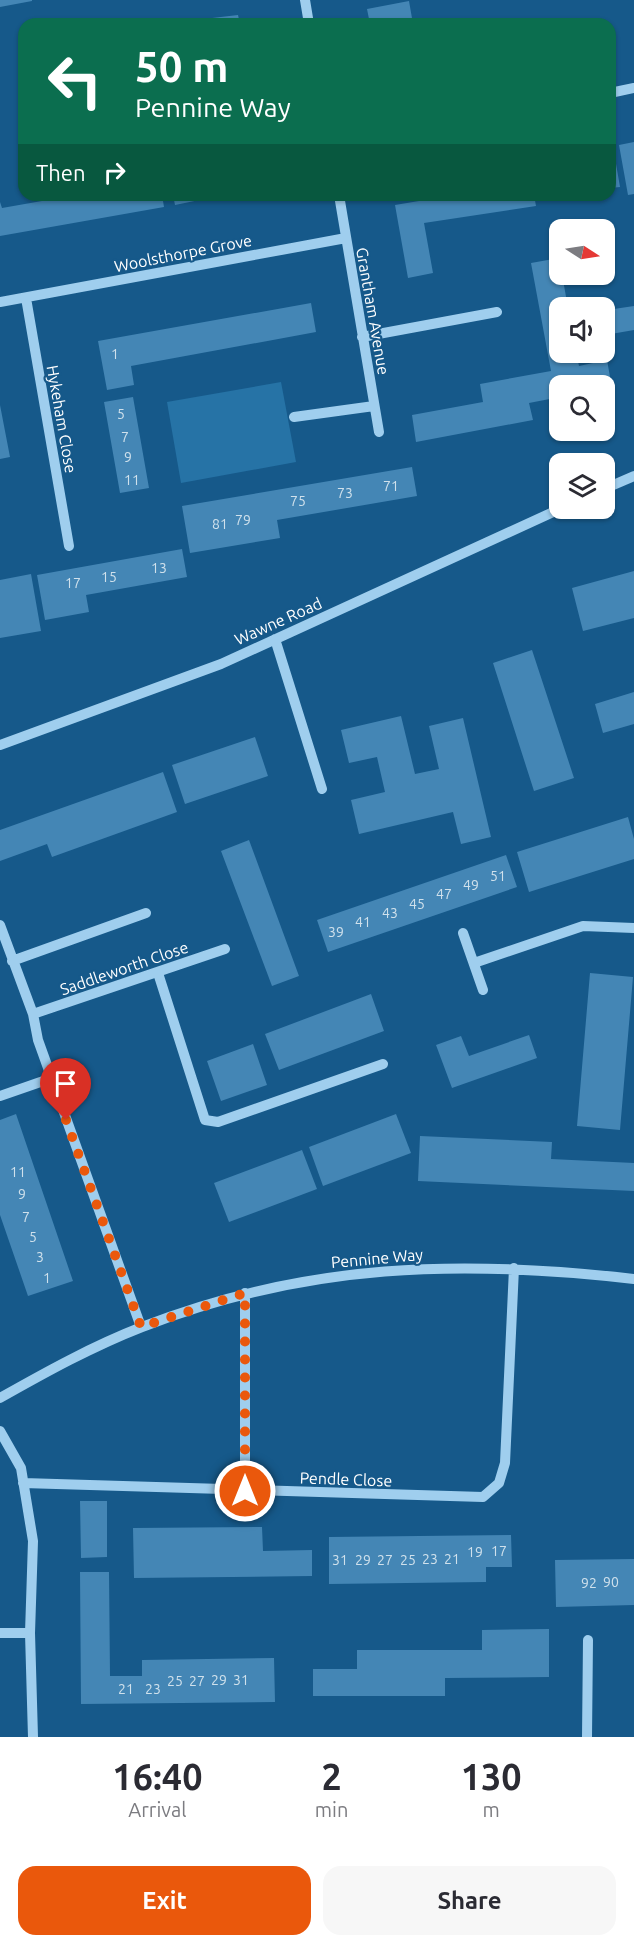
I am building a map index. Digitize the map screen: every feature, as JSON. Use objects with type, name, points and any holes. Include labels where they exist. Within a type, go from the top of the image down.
[{"type":"street","points":[[305,0],[308,18]]},
{"type":"street","points":[[616,92],[634,88]]},
{"type":"street","name":"Grantham Avenue","points":[[340,201],[379,432]]},
{"type":"street","name":"Woolsthorpe Grove","points":[[0,302],[346,238]]},
{"type":"street","name":"Hykeham Close","points":[[26,298],[69,546]]},
{"type":"street","points":[[362,337],[497,312]]},
{"type":"street","points":[[294,417],[374,406]]},
{"type":"street","points":[[615,484],[634,476]]},
{"type":"street","name":"Wawne Road","points":[[0,745],[221,664],[549,514]]},
{"type":"street","points":[[275,639],[322,789]]},
{"type":"street","points":[[12,961],[146,913]]},
{"type":"street","points":[[0,926],[33,1014],[38,1040],[141,1327]]},
{"type":"street","points":[[474,963],[583,926],[634,928]]},
{"type":"street","points":[[463,933],[483,990]]},
{"type":"street","name":"Saddleworth Close","points":[[33,1014],[225,949]]},
{"type":"street","points":[[158,973],[206,1120],[218,1122],[383,1064]]},
{"type":"street","points":[[0,1096],[52,1078]]},
{"type":"street","name":"Pennine Way","points":[[0,1398],[68,1361],[141,1327],[245,1293],[350,1273],[413,1268],[514,1268],[634,1279]]},
{"type":"street","name":"Pendle Close","points":[[23,1483],[483,1497],[499,1484],[505,1464],[514,1268]]},
{"type":"street","points":[[245,1293],[245,1491]]},
{"type":"street","points":[[0,1431],[21,1468],[33,1541],[30,1633],[33,1737]]},
{"type":"street","points":[[0,1633],[30,1633]]},
{"type":"street","points":[[587,1737],[588,1640]]},
{"type":"shaded area","points":[[281,382],[296,462],[181,483],[167,402]]},
{"type":"building","points":[[0,0],[32,0],[32,1],[0,7]]},
{"type":"building","points":[[409,1],[412,18],[369,18],[367,9]]},
{"type":"building","points":[[238,15],[239,18],[212,18]]},
{"type":"building","points":[[634,142],[634,194],[628,195],[619,145]]},
{"type":"building","points":[[616,164],[620,187],[616,187]]},
{"type":"building","points":[[42,201],[163,201],[164,207],[0,236],[0,202],[2,208]]},
{"type":"building","points":[[174,201],[195,201],[175,205]]},
{"type":"building","points":[[419,201],[535,201],[536,206],[424,223],[433,273],[408,278],[395,205]]},
{"type":"building","points":[[549,260],[549,285],[564,285],[566,297],[549,297],[549,360],[531,263]]},
{"type":"building","points":[[311,303],[316,332],[131,366],[134,385],[107,390],[98,341]]},
{"type":"building","points":[[634,306],[634,330],[615,333],[615,309]]},
{"type":"building","points":[[550,363],[578,363],[579,366],[608,363],[610,375],[549,375],[549,399],[529,403],[533,420],[416,442],[412,415],[483,402],[480,384],[551,371]]},
{"type":"building","points":[[133,397],[149,488],[120,493],[104,402]]},
{"type":"building","points":[[0,405],[10,457],[0,459]]},
{"type":"building","points":[[412,467],[417,496],[277,520],[280,538],[190,553],[182,506]]},
{"type":"building","points":[[182,549],[187,577],[86,595],[89,612],[45,620],[37,575]]},
{"type":"building","points":[[634,571],[634,618],[583,631],[572,588]]},
{"type":"building","points":[[31,574],[41,631],[0,638],[0,580]]},
{"type":"building","points":[[532,650],[574,778],[534,791],[493,663]]},
{"type":"building","points":[[634,692],[634,724],[603,733],[595,704]]},
{"type":"building","points":[[401,716],[415,774],[439,769],[429,726],[463,718],[491,837],[461,844],[453,812],[359,834],[351,800],[385,792],[377,757],[349,763],[341,730]]},
{"type":"building","points":[[255,737],[268,776],[185,804],[172,765]]},
{"type":"building","points":[[163,772],[177,812],[52,857],[47,844],[0,861],[0,830]]},
{"type":"building","points":[[628,817],[634,839],[634,859],[529,892],[517,852]]},
{"type":"building","points":[[249,840],[299,976],[272,986],[221,851]]},
{"type":"building","points":[[506,855],[517,887],[328,952],[317,920]]},
{"type":"building","points":[[590,973],[633,977],[620,1130],[577,1126]]},
{"type":"building","points":[[371,994],[384,1031],[279,1070],[265,1034]]},
{"type":"building","points":[[529,1035],[537,1058],[452,1088],[436,1045],[461,1036],[469,1056]]},
{"type":"building","points":[[253,1044],[267,1085],[221,1101],[207,1061]]},
{"type":"building","points":[[16,1114],[73,1281],[28,1296],[0,1215],[0,1120]]},
{"type":"building","points":[[396,1114],[411,1153],[323,1186],[309,1147]]},
{"type":"building","points":[[420,1136],[552,1142],[551,1159],[634,1163],[634,1191],[418,1181]]},
{"type":"building","points":[[302,1150],[317,1189],[229,1222],[214,1183]]},
{"type":"building","points":[[80,1501],[107,1501],[107,1557],[81,1558]]},
{"type":"building","points":[[262,1527],[263,1551],[312,1550],[312,1576],[134,1578],[133,1528]]},
{"type":"building","points":[[511,1535],[512,1567],[486,1567],[486,1582],[329,1584],[329,1537]]},
{"type":"building","points":[[634,1559],[634,1605],[556,1607],[555,1560]]},
{"type":"building","points":[[80,1572],[109,1572],[110,1676],[142,1676],[142,1660],[274,1658],[275,1702],[81,1704]]},
{"type":"building","points":[[549,1629],[549,1677],[445,1678],[445,1696],[313,1696],[313,1669],[357,1669],[357,1650],[482,1650],[482,1630]]},
{"type":"route","points":[[66,1120],[141,1327],[245,1293],[245,1491]]}]
